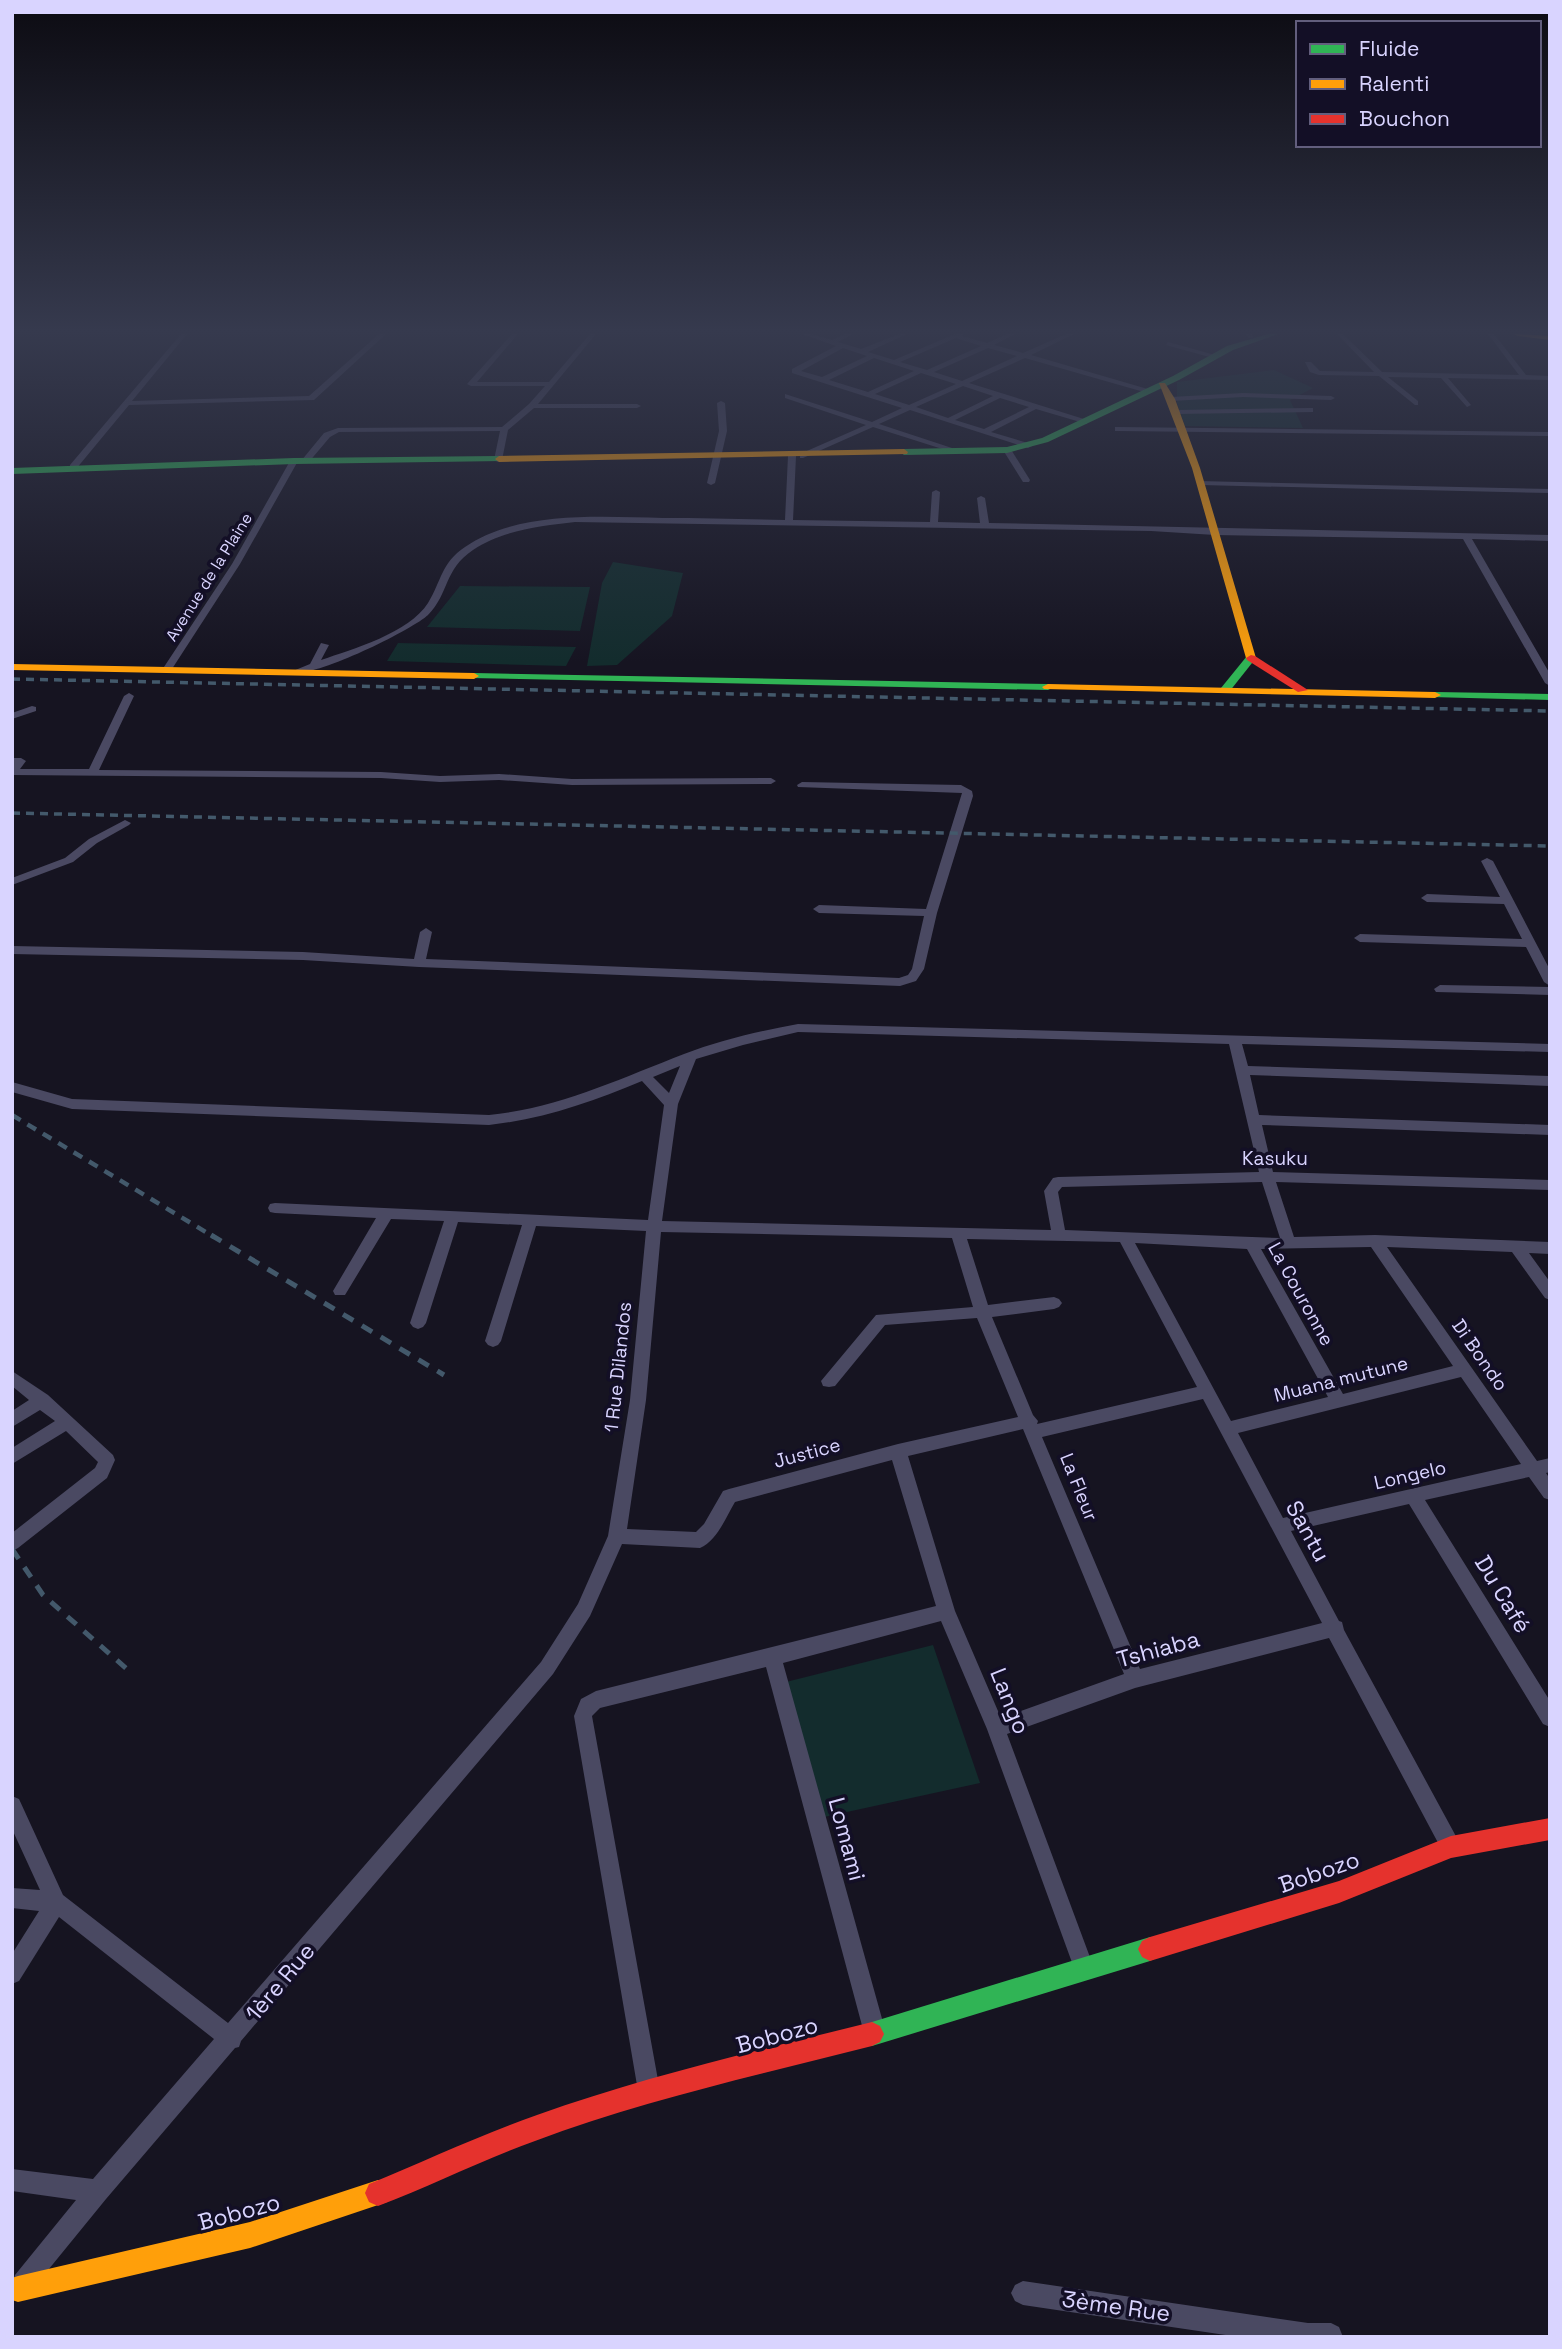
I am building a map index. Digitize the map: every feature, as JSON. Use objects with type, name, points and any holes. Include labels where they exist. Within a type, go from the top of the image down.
[{"type":"street","points":[[73,467],[93,444]]},
{"type":"street","name":"Avenue de la Plaine","points":[[167,670],[299,461],[318,444]]},
{"type":"street","points":[[498,460],[501,444]]},
{"type":"street","points":[[711,483],[720,444]]},
{"type":"street","points":[[798,456],[827,444]]},
{"type":"street","points":[[930,444],[952,451]]},
{"type":"street","points":[[1021,444],[1028,446]]},
{"type":"street","points":[[12,471],[299,461],[798,456],[1007,450],[1034,444]]},
{"type":"street","points":[[1187,444],[1251,658],[1302,690]]},
{"type":"street","points":[[1007,450],[1026,480]]},
{"type":"street","points":[[789,523],[798,456]]},
{"type":"street","points":[[1201,483],[1550,491]]},
{"type":"street","points":[[934,524],[936,492]]},
{"type":"street","points":[[981,498],[985,525]]},
{"type":"street","points":[[298,671],[393,635],[416,621],[435,603],[447,570],[465,552],[506,531],[575,519],[1151,528],[1550,538]]},
{"type":"street","points":[[1466,536],[1550,683]]},
{"type":"street","points":[[314,665],[324,645]]},
{"type":"street","points":[[1225,690],[1251,658]]},
{"type":"street","points":[[12,667],[1550,696]]},
{"type":"street","points":[[93,772],[130,696]]},
{"type":"street","points":[[12,716],[32,709]]},
{"type":"street","points":[[12,761],[21,761],[12,771]]},
{"type":"street","points":[[12,771],[381,775],[440,779],[499,777],[572,782],[771,781]]},
{"type":"street","points":[[12,950],[303,956],[900,982],[912,978],[918,970],[931,914],[968,796],[967,791],[961,788],[910,786],[802,785]]},
{"type":"street","points":[[12,882],[69,860],[93,841],[125,823]]},
{"type":"street","points":[[1487,861],[1550,982]]},
{"type":"street","points":[[1427,898],[1508,901]]},
{"type":"street","points":[[819,909],[931,914]]},
{"type":"street","points":[[419,963],[426,932]]},
{"type":"street","points":[[1360,937],[1529,943]]},
{"type":"street","points":[[1440,989],[1550,991]]},
{"type":"street","points":[[12,1087],[72,1104],[489,1120],[533,1114],[646,1077],[690,1057],[798,1028],[1550,1048]]},
{"type":"street","points":[[1235,1040],[1267,1177],[1289,1244]]},
{"type":"street","name":"1 Rue Dilandos","points":[[547,1668],[584,1610],[617,1536],[638,1400],[653,1226],[671,1104],[690,1057]]},
{"type":"street","points":[[1243,1070],[1550,1081]]},
{"type":"street","points":[[646,1077],[671,1104]]},
{"type":"street","points":[[1255,1121],[1550,1130]]},
{"type":"street","name":"Kasuku","points":[[1059,1236],[1051,1191],[1058,1182],[1267,1177],[1550,1185]]},
{"type":"street","points":[[275,1208],[653,1226],[1124,1237],[1251,1244],[1375,1241],[1550,1248]]},
{"type":"street","points":[[340,1291],[387,1213]]},
{"type":"street","points":[[418,1323],[453,1216]]},
{"type":"street","points":[[493,1341],[531,1219]]},
{"type":"street","name":"La Fleur","points":[[958,1233],[982,1312],[1135,1679]]},
{"type":"street","name":"Santu","points":[[1124,1237],[1205,1392],[1228,1429],[1336,1628],[1451,1847]]},
{"type":"street","name":"Di Bondo","points":[[1375,1241],[1464,1370],[1541,1467],[1550,1493]]},
{"type":"street","name":"La Couronne","points":[[1251,1244],[1338,1400]]},
{"type":"street","points":[[1516,1247],[1550,1294]]},
{"type":"street","points":[[829,1381],[881,1320],[1054,1303]]},
{"type":"street","name":"Muana mutune","points":[[1228,1429],[1464,1370]]},
{"type":"street","points":[[12,1377],[107,1458],[107,1465],[101,1473],[12,1543]]},
{"type":"street","name":"Justice","points":[[617,1536],[701,1540],[729,1496],[898,1451],[1205,1392]]},
{"type":"street","points":[[12,1420],[42,1400]]},
{"type":"street","points":[[12,1457],[67,1422]]},
{"type":"street","name":"Lango","points":[[898,1451],[946,1611],[996,1729],[1084,1968]]},
{"type":"street","name":"Longelo","points":[[1279,1526],[1541,1467]]},
{"type":"street","name":"Du Café","points":[[1413,1495],[1550,1718]]},
{"type":"street","points":[[649,2091],[583,1716],[588,1705],[596,1700],[946,1611]]},
{"type":"street","name":"Tshiaba","points":[[996,1729],[1135,1679],[1336,1628]]},
{"type":"street","name":"Lomami","points":[[772,1657],[875,2033]]},
{"type":"street","name":"1ère Rue","points":[[15,2292],[98,2191],[547,1668]]},
{"type":"street","points":[[12,1807],[56,1902],[231,2039]]},
{"type":"street","name":"Bobozo","points":[[15,2292],[250,2235],[407,2183],[533,2129],[649,2091],[875,2033],[1339,1892],[1451,1847],[1550,1829]]},
{"type":"street","points":[[12,1898],[56,1902]]},
{"type":"street","points":[[12,1974],[56,1902]]},
{"type":"street","points":[[12,2180],[98,2191]]},
{"type":"street","name":"3ème Rue","points":[[1023,2293],[1308,2335],[1331,2334],[1331,2337]]},
{"type":"green space","points":[[613,562],[683,573],[672,616],[617,665],[587,666],[602,583]]},
{"type":"green space","points":[[460,586],[590,587],[580,631],[427,627]]},
{"type":"green space","points":[[398,643],[576,647],[566,666],[387,661]]},
{"type":"green space","points":[[933,1645],[980,1783],[824,1817],[786,1682]]},
{"type":"railway","points":[[12,679],[1550,711]]},
{"type":"railway","points":[[12,813],[1550,846]]},
{"type":"railway","points":[[12,1115],[214,1237]]},
{"type":"railway","points":[[211,1235],[444,1375]]},
{"type":"railway","points":[[12,1549],[43,1595],[129,1671]]},
{"type":"traffic: fast","points":[[904,452],[1007,450],[1031,444]]},
{"type":"traffic: fast","points":[[12,471],[294,461],[499,459]]},
{"type":"traffic: fast","points":[[1225,690],[1251,658]]},
{"type":"traffic: fast","points":[[474,676],[1048,687]]},
{"type":"traffic: fast","points":[[1435,695],[1550,697]]},
{"type":"traffic: fast","points":[[872,2034],[1150,1949]]},
{"type":"traffic: slow","points":[[1187,444],[1251,658]]},
{"type":"traffic: slow","points":[[499,459],[904,452]]},
{"type":"traffic: slow","points":[[12,667],[474,676]]},
{"type":"traffic: slow","points":[[1048,687],[1435,695]]},
{"type":"traffic: slow","points":[[18,2289],[250,2235],[378,2193]]},
{"type":"traffic: jam","points":[[1251,658],[1302,690]]},
{"type":"traffic: jam","points":[[1150,1949],[1339,1892],[1451,1847],[1550,1829]]},
{"type":"traffic: jam","points":[[378,2193],[535,2128],[576,2114],[702,2077],[872,2034]]}]
